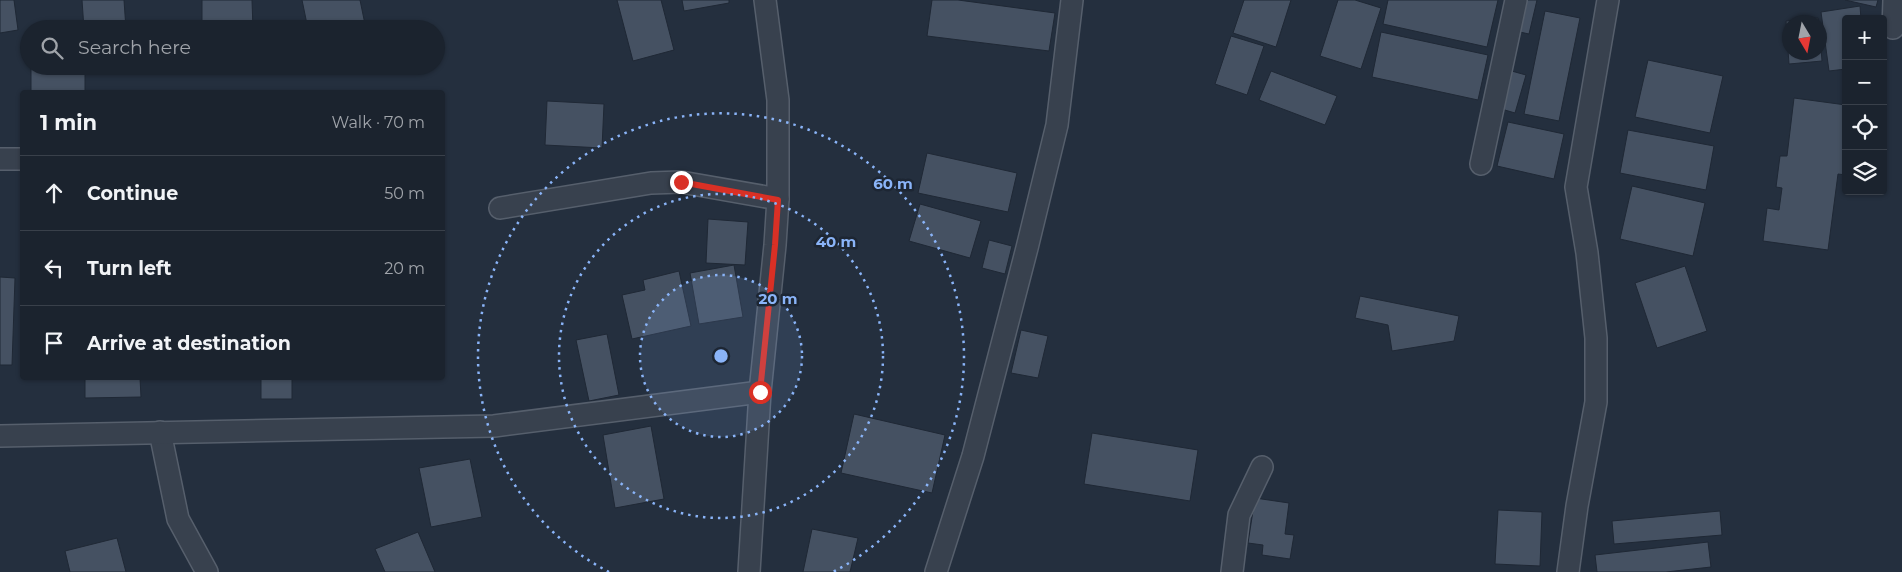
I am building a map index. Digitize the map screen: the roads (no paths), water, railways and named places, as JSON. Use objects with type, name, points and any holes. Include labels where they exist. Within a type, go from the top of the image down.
[{"type":"street","points":[[749,572],[760,392],[778,200],[778,100],[765,0]]},
{"type":"street","points":[[936,572],[973,456],[1055,134],[1072,0]]},
{"type":"street","points":[[1481,164],[1516,0]]},
{"type":"street","points":[[1568,572],[1577,506],[1596,402],[1596,338],[1587,252],[1576,187],[1608,0]]},
{"type":"street","points":[[1894,0],[1894,28]]},
{"type":"street","points":[[0,159],[20,159]]},
{"type":"street","points":[[500,208],[651,183],[681,182],[778,200]]},
{"type":"street","points":[[0,436],[494,426],[760,392]]},
{"type":"street","points":[[160,432],[178,519],[207,572]]},
{"type":"street","points":[[1232,572],[1239,515],[1262,467]]}]
